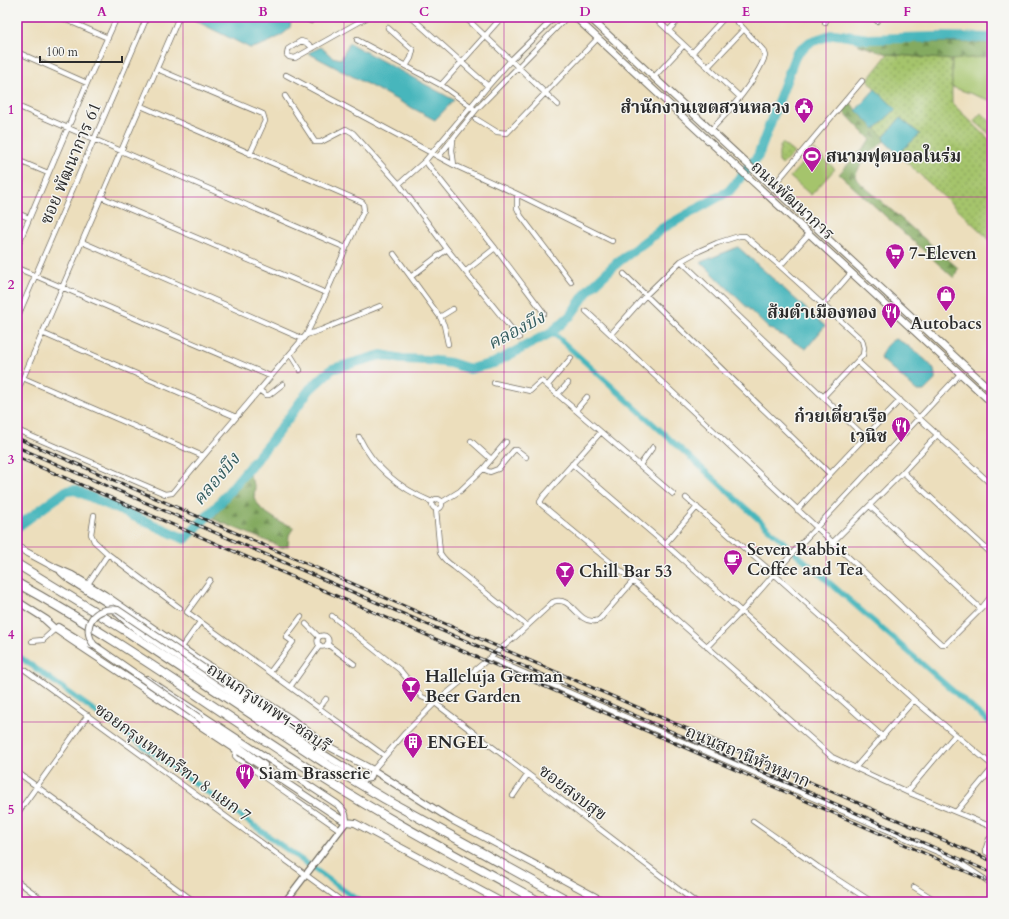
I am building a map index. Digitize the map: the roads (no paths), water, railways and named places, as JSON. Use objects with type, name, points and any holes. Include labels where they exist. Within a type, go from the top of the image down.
[{"type":"highway","name":"ถนนกรุงเทพฯ-ชลบุรี","points":[[18,565],[123,629],[337,771],[571,902]]},
{"type":"highway","name":"ถนนกรุงเทพฯ-ชลบุรี","points":[[17,583],[121,646],[325,780],[378,813],[540,902]]},
{"type":"main road","name":"ถนนพัฒนาการ","points":[[575,17],[992,404]]},
{"type":"main road","name":"ถนนพัฒนาการ","points":[[589,17],[758,172],[992,391]]},
{"type":"main road","points":[[591,32],[598,25]]},
{"type":"main road","points":[[830,253],[837,246]]},
{"type":"main road","points":[[960,374],[964,364]]},
{"type":"main road","points":[[17,547],[88,584],[296,722],[324,744]]},
{"type":"main road","points":[[56,568],[70,580],[102,599],[126,621],[309,745],[364,779],[370,778],[373,770]]},
{"type":"main road","points":[[17,601],[80,640],[100,648],[110,654],[337,804],[344,811],[346,822]]},
{"type":"main road","points":[[274,775],[253,756],[94,645],[88,631],[89,624],[93,617],[101,611],[107,609],[118,610],[274,716],[373,770],[452,820],[605,902]]},
{"type":"main road","points":[[44,619],[55,629],[336,816],[346,822],[355,823],[502,902]]},
{"type":"main road","points":[[293,788],[298,785],[299,780]]},
{"type":"main road","points":[[336,816],[339,810],[337,804]]},
{"type":"street","points":[[60,17],[108,38]]},
{"type":"street","points":[[17,247],[117,17]]},
{"type":"street","name":"ซอย พัฒนาการ 61","points":[[17,318],[147,17]]},
{"type":"street","points":[[17,392],[179,17]]},
{"type":"street","points":[[304,17],[311,21]]},
{"type":"street","points":[[313,48],[307,43],[301,41],[288,49],[287,55],[295,58],[313,48],[368,17]]},
{"type":"street","points":[[411,17],[488,86]]},
{"type":"street","points":[[465,17],[558,105]]},
{"type":"street","points":[[441,85],[502,17]]},
{"type":"street","points":[[399,184],[425,161],[511,60],[555,17]]},
{"type":"street","points":[[439,156],[454,140],[476,110],[567,17]]},
{"type":"street","points":[[598,25],[605,17]]},
{"type":"street","points":[[654,17],[740,97]]},
{"type":"street","points":[[669,30],[682,17]]},
{"type":"street","points":[[692,53],[725,17]]},
{"type":"street","points":[[712,130],[740,97],[765,56],[763,50],[733,17]]},
{"type":"street","points":[[825,23],[827,17]]},
{"type":"street","points":[[388,28],[413,50],[411,58],[406,66]]},
{"type":"street","points":[[708,67],[744,29]]},
{"type":"street","points":[[476,119],[497,132],[507,133],[598,38]]},
{"type":"street","points":[[357,40],[441,85],[476,110]]},
{"type":"street","points":[[654,77],[684,45]]},
{"type":"street","points":[[17,52],[87,83]]},
{"type":"street","points":[[157,69],[263,114],[265,121],[250,154]]},
{"type":"street","points":[[286,75],[454,165],[612,241]]},
{"type":"street","points":[[773,186],[862,81]]},
{"type":"street","points":[[285,96],[315,142],[321,142],[344,130],[350,130],[399,184],[447,249],[519,338]]},
{"type":"street","points":[[17,106],[346,248]]},
{"type":"street","points":[[17,430],[165,494],[174,491],[270,376],[305,337],[364,210],[362,202],[141,106]]},
{"type":"street","points":[[454,140],[452,150],[454,165]]},
{"type":"street","points":[[17,160],[48,173]]},
{"type":"street","points":[[425,161],[495,248],[544,313]]},
{"type":"street","points":[[517,194],[517,208],[521,216],[571,282]]},
{"type":"street","points":[[101,197],[326,293]]},
{"type":"street","points":[[17,213],[29,218]]},
{"type":"street","points":[[780,266],[809,234]]},
{"type":"street","points":[[611,334],[646,295],[681,261],[700,250],[740,236],[744,236],[780,266],[862,340],[864,348],[863,355],[858,362],[823,397]]},
{"type":"street","points":[[82,242],[305,337],[380,306]]},
{"type":"street","points":[[466,271],[495,248]]},
{"type":"street","points":[[412,276],[447,249]]},
{"type":"street","points":[[394,254],[412,276],[440,316],[444,324],[448,344]]},
{"type":"street","points":[[681,261],[865,437]]},
{"type":"street","points":[[17,268],[270,376]]},
{"type":"street","points":[[823,305],[852,273]]},
{"type":"street","points":[[624,274],[830,474]]},
{"type":"street","points":[[440,316],[453,309]]},
{"type":"street","points":[[586,311],[941,644],[946,644],[981,609],[992,595]]},
{"type":"street","points":[[42,333],[236,417]]},
{"type":"street","points":[[290,354],[300,370]]},
{"type":"street","points":[[548,385],[571,358]]},
{"type":"street","points":[[858,362],[992,485]]},
{"type":"street","points":[[707,647],[742,612],[798,547],[960,374]]},
{"type":"street","points":[[23,378],[203,456]]},
{"type":"street","points":[[494,383],[527,392],[532,391],[541,381],[548,385],[673,494]]},
{"type":"street","points":[[558,394],[568,383]]},
{"type":"street","points":[[259,390],[269,395],[283,384]]},
{"type":"street","points":[[576,410],[587,397]]},
{"type":"street","points":[[797,510],[900,400]]},
{"type":"street","points":[[601,432],[540,502],[633,581],[832,757],[907,792],[992,827]]},
{"type":"street","points":[[832,543],[870,506],[938,434]]},
{"type":"street","points":[[359,437],[365,449],[378,466],[409,492],[432,502]]},
{"type":"street","points":[[471,441],[491,459]]},
{"type":"street","points":[[436,509],[440,508],[442,502],[460,491],[506,442]]},
{"type":"street","points":[[640,465],[653,447]]},
{"type":"street","points":[[482,468],[490,472],[498,469],[514,450],[517,450],[526,457]]},
{"type":"street","points":[[572,464],[883,736]]},
{"type":"street","points":[[903,472],[992,554]]},
{"type":"street","points":[[686,498],[774,574],[914,700],[992,765]]},
{"type":"street","points":[[432,502],[433,500],[437,499],[442,502]]},
{"type":"street","points":[[432,502],[432,507],[436,509],[440,553],[443,558],[527,626]]},
{"type":"street","points":[[870,506],[981,609]]},
{"type":"street","points":[[665,544],[697,507]]},
{"type":"street","points":[[94,515],[92,534],[94,541],[108,554],[180,608]]},
{"type":"street","points":[[88,584],[108,554]]},
{"type":"street","points":[[210,580],[187,612],[385,756]]},
{"type":"street","points":[[373,770],[405,733],[435,703],[490,658],[553,602],[559,600],[564,601],[592,622],[599,620],[633,581]]},
{"type":"street","name":"ซอยสงบสุข","points":[[332,616],[400,670],[422,697],[435,703],[695,902]]},
{"type":"street","points":[[270,672],[293,642],[286,637],[301,617]]},
{"type":"street","points":[[182,647],[200,622]]},
{"type":"street","points":[[306,624],[319,637]]},
{"type":"street","points":[[32,642],[43,640],[55,629]]},
{"type":"street","points":[[319,637],[325,636],[328,640],[327,644]]},
{"type":"street","points":[[319,637],[317,641],[320,645]]},
{"type":"street","points":[[320,645],[322,646],[327,644]]},
{"type":"street","points":[[327,644],[354,664]]},
{"type":"street","points":[[290,687],[320,645]]},
{"type":"street","name":"ถนนสถานีหัวหมาก","points":[[490,658],[956,860],[992,884]]},
{"type":"street","name":"ซอยกรุงเทพกรีฑา 8 แยก 7","points":[[25,670],[306,873],[343,902]]},
{"type":"street","points":[[320,708],[326,699]]},
{"type":"street","points":[[855,768],[914,700]]},
{"type":"street","points":[[17,814],[88,715]]},
{"type":"street","points":[[907,792],[955,735]]},
{"type":"street","points":[[236,750],[235,756],[238,759],[340,830]]},
{"type":"street","points":[[956,812],[992,769]]},
{"type":"street","points":[[17,772],[195,902]]},
{"type":"street","points":[[513,796],[528,774]]},
{"type":"street","points":[[753,821],[818,867],[872,902]]},
{"type":"street","points":[[285,902],[346,822]]},
{"type":"street","points":[[992,837],[989,839],[986,852],[992,855]]},
{"type":"street","points":[[17,882],[46,902]]},
{"type":"street","points":[[914,887],[938,902]]},
{"type":"water","points":[[192,17],[291,17],[291,21],[290,27],[283,34],[266,43],[250,48],[192,19]]},
{"type":"water","points":[[349,43],[454,100],[435,120],[308,53],[321,47],[332,57],[341,59]]},
{"type":"water","points":[[875,89],[896,109],[875,129],[856,110]]},
{"type":"water","points":[[900,118],[920,134],[898,154],[884,141],[884,137]]},
{"type":"water","points":[[738,247],[825,326],[806,349],[767,327],[701,262]]},
{"type":"water","points":[[895,339],[904,343],[915,351],[933,368],[935,372],[935,380],[924,391],[917,391],[880,358],[885,347]]},
{"type":"waterway","name":"คลองบึง","points":[[17,527],[66,491],[75,490],[185,539],[217,506],[272,440],[310,389],[332,369],[381,355],[402,359],[451,363],[470,369],[494,363],[552,332],[570,316],[589,289],[618,262],[663,228],[729,191],[758,156],[796,54],[810,42],[834,34],[868,39],[938,37],[992,38]]},
{"type":"waterway","points":[[552,332],[790,548],[992,725]]},
{"type":"waterway","points":[[17,655],[360,902]]},
{"type":"railway","points":[[17,438],[992,861]]},
{"type":"railway","points":[[17,447],[496,654],[992,873]]},
{"type":"railway","points":[[17,457],[992,883]]},
{"type":"place","name":"สำนักงานเขตสวนหลวง","points":[[804,124]]},
{"type":"place","name":"สนามฟุตบอลในร่ม","points":[[812,173]]},
{"type":"place","name":"7-Eleven","points":[[895,270]]},
{"type":"place","name":"Autobacs","points":[[946,312]]},
{"type":"place","name":"ส้มตำเมืองทอง","points":[[891,329]]},
{"type":"place","name":"ก๋วยเตี๋ยวเรือ เวนิช","points":[[901,443]]},
{"type":"place","name":"Seven Rabbit Coffee and Tea","points":[[733,576]]},
{"type":"place","name":"Chill Bar 53","points":[[565,588]]},
{"type":"place","name":"Halleluja German Beer Garden","points":[[411,703]]},
{"type":"place","name":"ENGEL","points":[[413,759]]},
{"type":"place","name":"Siam Brasserie","points":[[245,790]]}]
